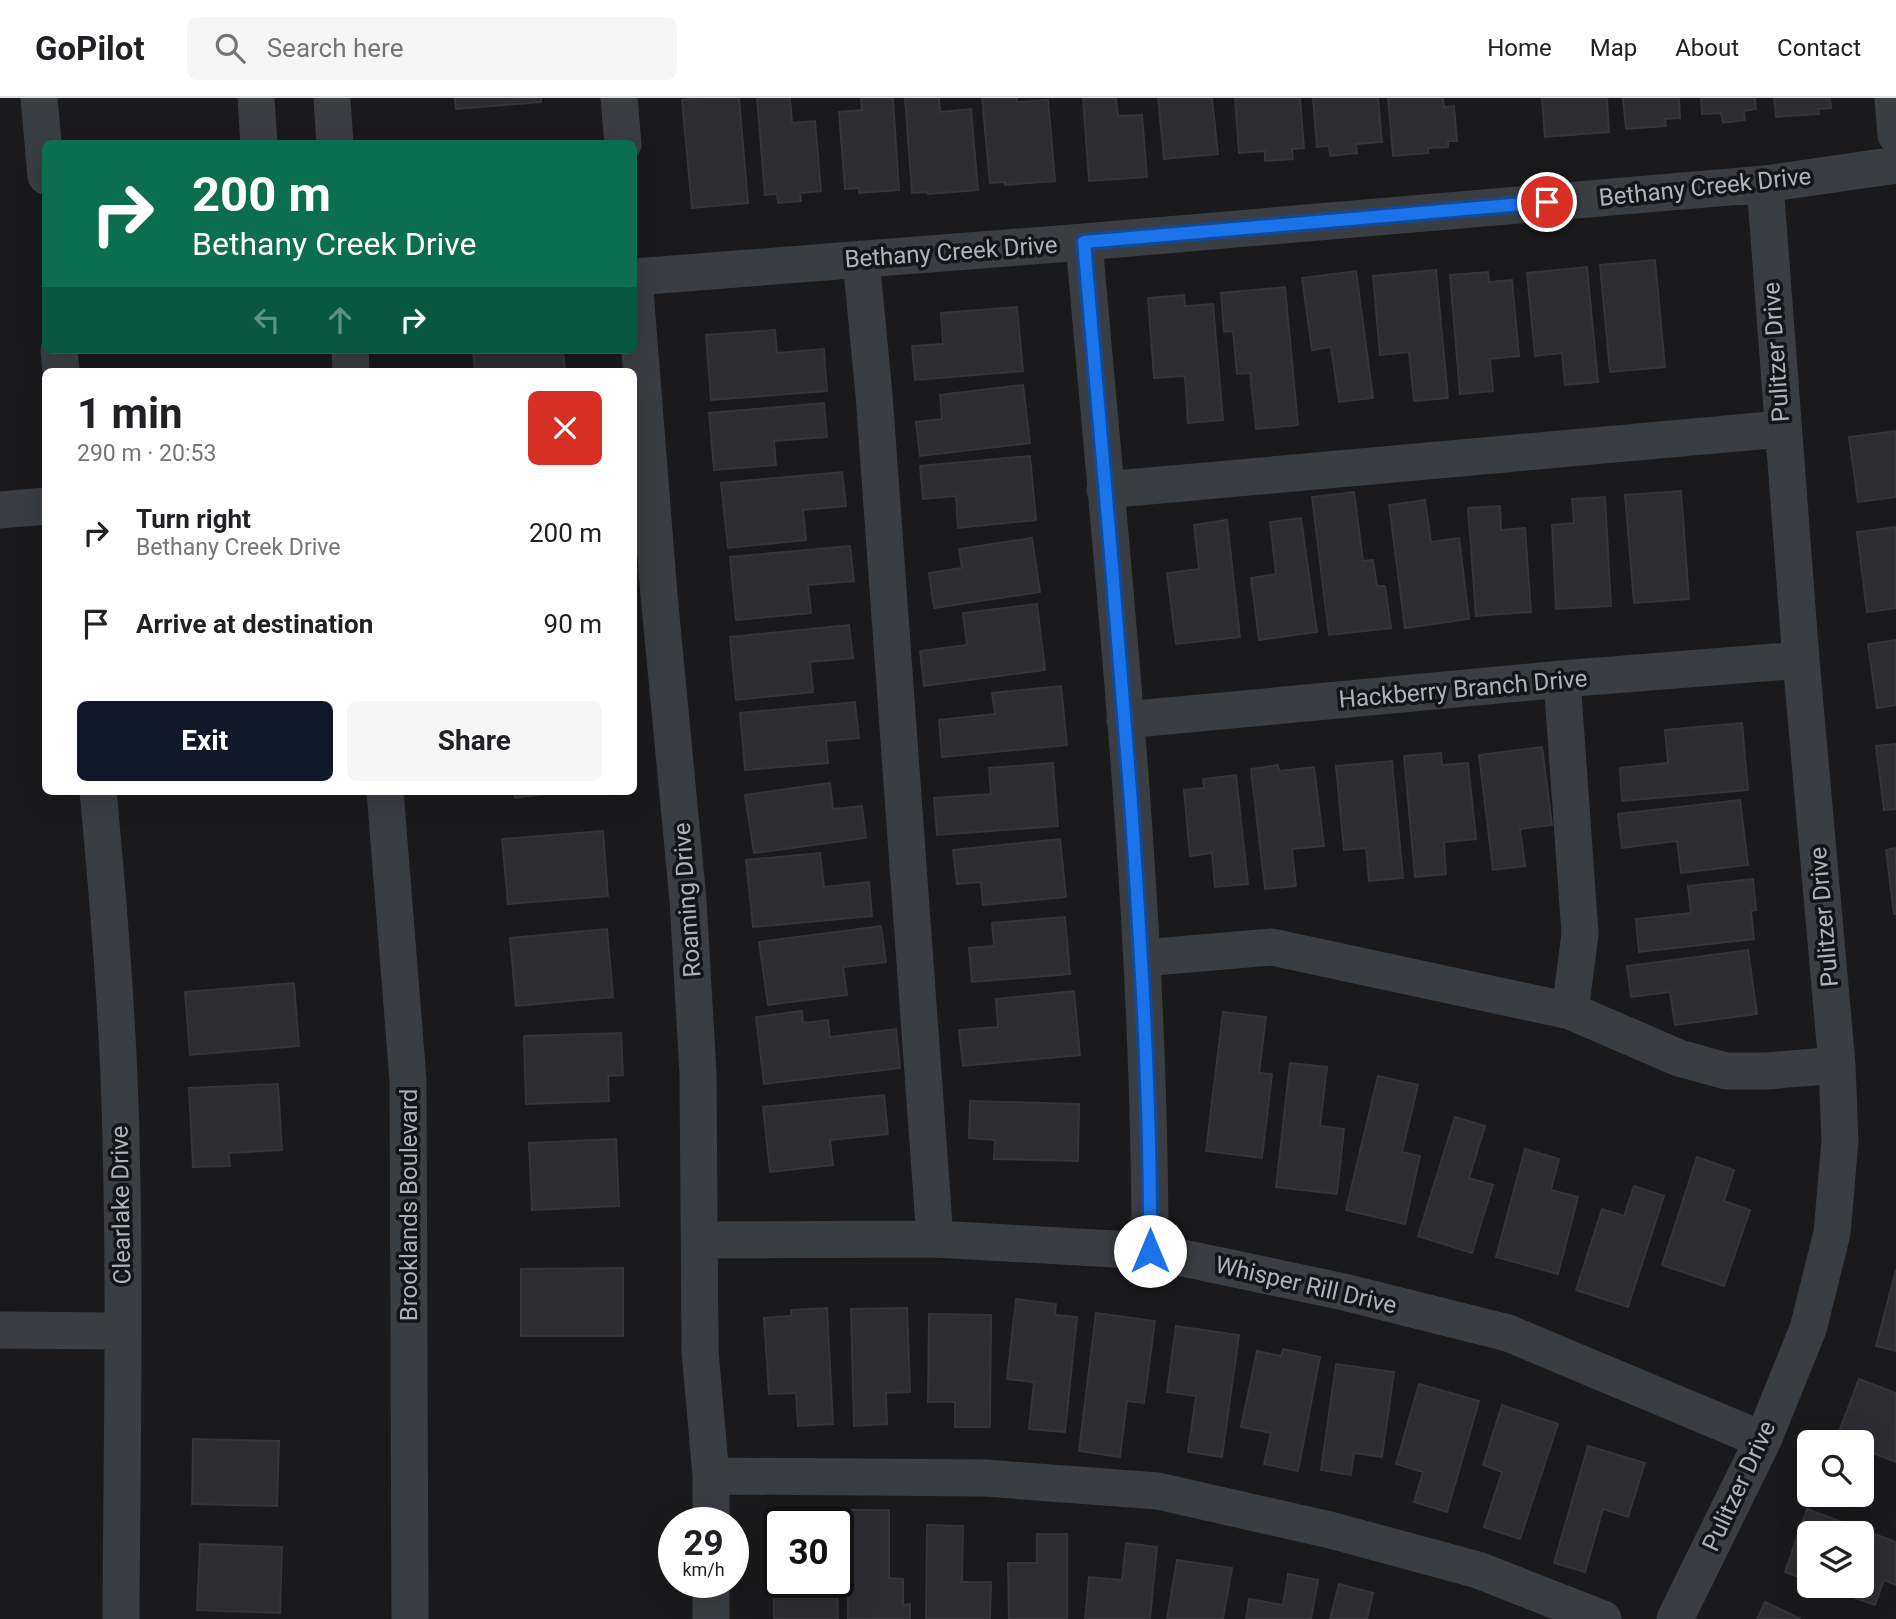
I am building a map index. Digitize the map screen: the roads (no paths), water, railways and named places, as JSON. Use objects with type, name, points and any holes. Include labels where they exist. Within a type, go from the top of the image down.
[{"type":"street","points":[[39,98],[43,140]]},
{"type":"street","points":[[256,98],[259,140]]},
{"type":"street","points":[[332,98],[335,140]]},
{"type":"street","points":[[619,98],[622,140]]},
{"type":"street","points":[[1893,98],[1896,135]]},
{"type":"street","name":"Bethany Creek Drive","points":[[637,278],[1765,184],[1896,164]]},
{"type":"street","name":"Pulitzer Drive","points":[[1675,1619],[1763,1440],[1808,1329],[1832,1233],[1840,1141],[1837,1065],[1782,429],[1765,184]]},
{"type":"street","points":[[1084,242],[1125,720],[1142,958],[1150,1174],[1150,1251]]},
{"type":"street","points":[[861,259],[874,395],[935,1239]]},
{"type":"street","name":"Roaming Drive","points":[[637,316],[659,595],[688,900],[698,1073],[700,1352],[711,1476],[711,1507]]},
{"type":"street","points":[[1105,490],[1782,429]]},
{"type":"street","points":[[0,510],[42,506]]},
{"type":"street","name":"Hackberry Branch Drive","points":[[1125,720],[1562,679],[1801,660]]},
{"type":"street","points":[[1562,679],[1580,934],[1570,1011]]},
{"type":"street","name":"Clearlake Drive","points":[[98,795],[119,1076],[121,1619]]},
{"type":"street","name":"Brooklands Boulevard","points":[[384,795],[408,1080],[410,1619]]},
{"type":"street","points":[[1142,958],[1272,947],[1570,1011],[1679,1058],[1726,1071],[1766,1071],[1837,1065]]},
{"type":"street","name":"Whisper Rill Drive","points":[[701,1240],[935,1239],[1150,1251],[1344,1292],[1508,1333],[1763,1440]]},
{"type":"street","points":[[0,1330],[122,1331]]},
{"type":"street","points":[[711,1476],[985,1478],[1158,1491],[1330,1530],[1478,1570],[1603,1619]]},
{"type":"street","points":[[711,1598],[711,1619]]}]
